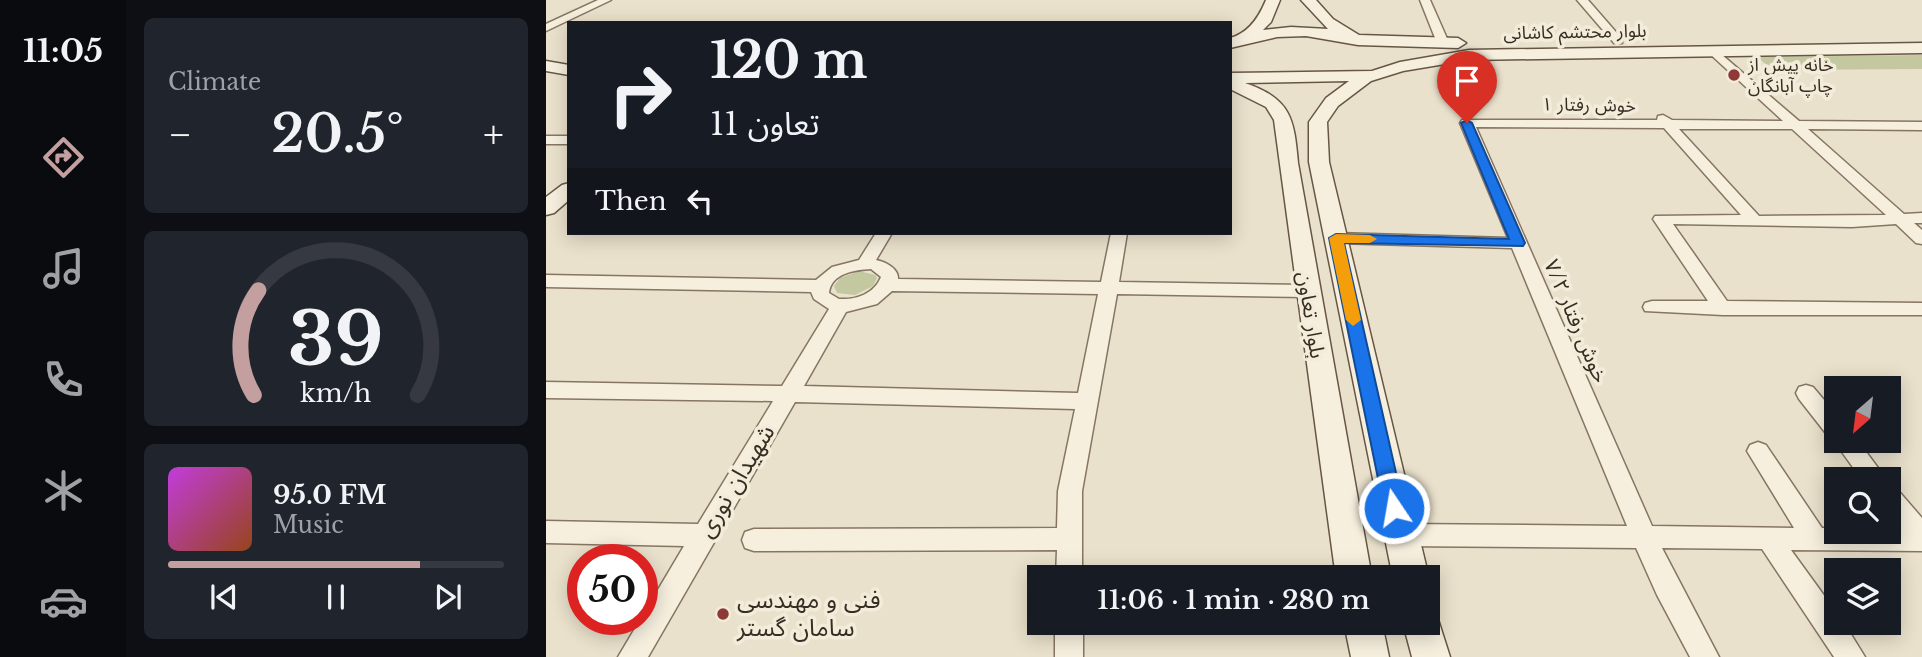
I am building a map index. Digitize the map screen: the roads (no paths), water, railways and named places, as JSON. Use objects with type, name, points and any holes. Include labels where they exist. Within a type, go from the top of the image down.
[{"type":"main road","points":[[1236,41],[1279,9],[1306,13],[1311,4],[1328,22],[1377,50],[1387,60],[1388,66],[1384,71],[1371,76]]},
{"type":"main road","points":[[1236,41],[1283,30],[1330,32],[1355,39],[1405,43],[1412,53],[1422,57],[1445,50]]},
{"type":"main road","name":"بلوار محتشم کاشانی","points":[[1232,81],[1371,76],[1445,50],[1618,41],[1922,37]]},
{"type":"main road","name":"بلوار محتشم کاشانی","points":[[1445,50],[1722,51],[1922,48]]},
{"type":"main road","points":[[546,66],[567,71]]},
{"type":"main road","name":"بلوار تعاون","points":[[1371,76],[1332,102],[1318,122],[1319,162],[1408,565]]},
{"type":"main road","points":[[546,78],[567,80]]},
{"type":"main road","points":[[1232,82],[1276,103],[1279,95],[1300,89],[1325,94],[1332,102]]},
{"type":"main road","name":"بلوار تعاون","points":[[1276,103],[1286,124],[1288,163],[1352,565]]},
{"type":"main road","points":[[546,191],[567,174]]},
{"type":"main road","points":[[546,208],[567,191]]},
{"type":"main road","points":[[1365,635],[1370,657]]},
{"type":"main road","points":[[1425,635],[1431,657]]},
{"type":"street","points":[[546,28],[606,0]]},
{"type":"street","points":[[1424,0],[1445,50]]},
{"type":"street","points":[[1582,0],[1618,41]]},
{"type":"street","points":[[1722,51],[1916,226]]},
{"type":"street","points":[[1800,122],[1922,118]]},
{"type":"street","name":"خوش رفتار ۱","points":[[1467,123],[1522,122],[1546,125],[1800,122]]},
{"type":"street","points":[[1665,122],[1753,219]]},
{"type":"street","points":[[1800,122],[1922,126]]},
{"type":"street","name":"خوش رفتار ۷/۲","points":[[1467,123],[1644,537],[1666,586],[1705,657]]},
{"type":"street","points":[[546,140],[567,140]]},
{"type":"street","points":[[1723,309],[1661,219],[1753,219],[1916,226]]},
{"type":"street","points":[[865,264],[883,235]]},
{"type":"street","points":[[1069,565],[1070,491],[1119,235]]},
{"type":"street","points":[[1336,238],[1518,243]]},
{"type":"street","points":[[865,264],[887,270],[890,276],[887,285],[865,301],[841,305],[824,300],[820,295],[821,286],[839,270],[865,264]]},
{"type":"street","points":[[546,281],[821,286]]},
{"type":"street","points":[[887,285],[1308,291]]},
{"type":"street","name":"شهیدان نوری","points":[[632,657],[841,305]]},
{"type":"street","points":[[1652,307],[1922,309]]},
{"type":"street","points":[[546,390],[1086,401]]},
{"type":"street","points":[[1806,393],[1824,415]]},
{"type":"street","points":[[1758,451],[1815,539]]},
{"type":"street","points":[[1855,453],[1866,467]]},
{"type":"street","points":[[1901,511],[1922,538]]},
{"type":"street","points":[[546,532],[705,535]]},
{"type":"street","points":[[1400,535],[1922,538]]},
{"type":"street","points":[[754,540],[1069,539]]},
{"type":"street","points":[[1769,539],[1852,657]]},
{"type":"street","points":[[1069,635],[1069,657]]},
{"type":"place","name":"خانه پیش از چاپ آبانگان","points":[[1734,75]]},
{"type":"place","name":"فنی و مهندسی سامان گستر","points":[[723,614]]}]
